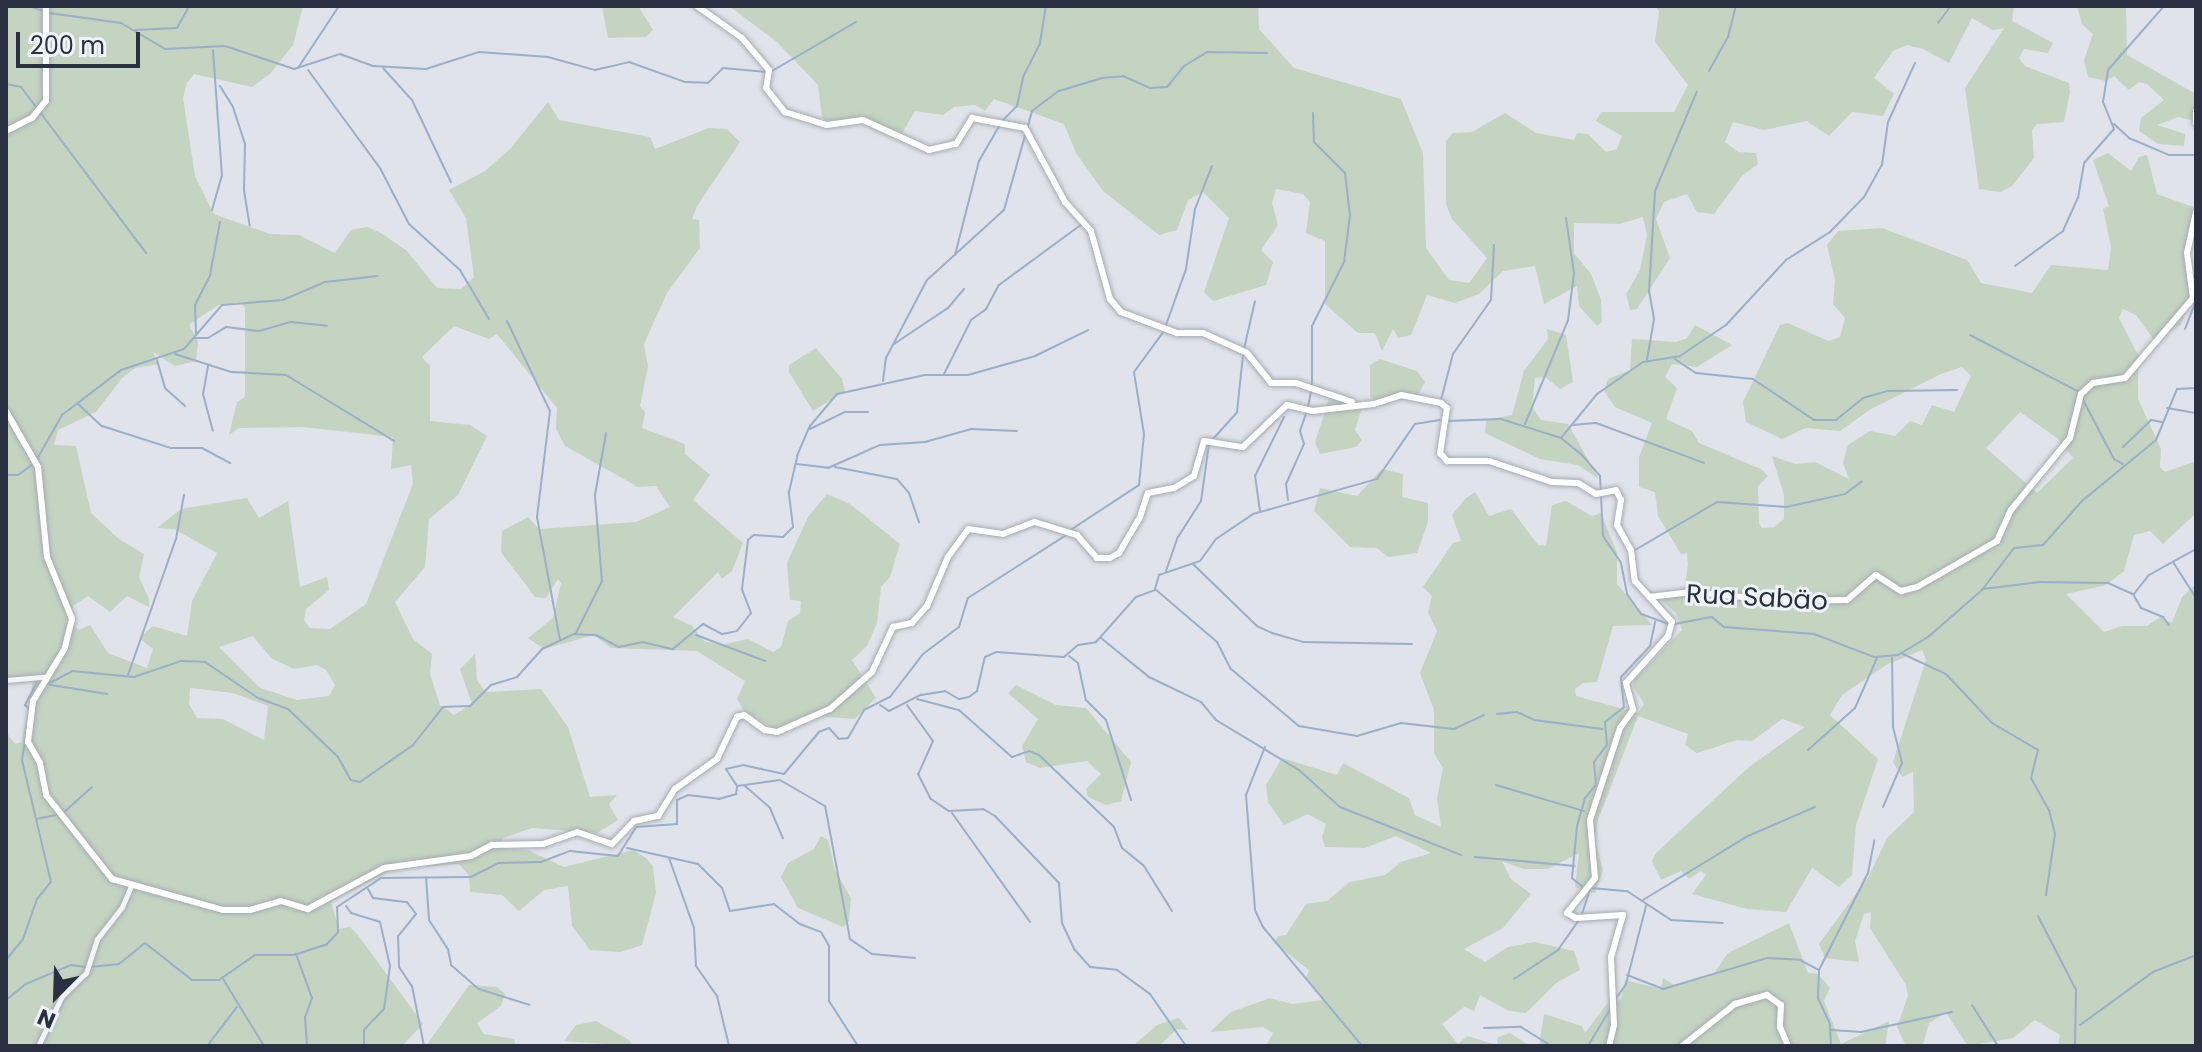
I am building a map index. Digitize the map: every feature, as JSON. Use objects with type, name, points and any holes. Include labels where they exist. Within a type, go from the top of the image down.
[{"type":"street","points":[[6,131],[32,118],[46,101],[46,6]]},
{"type":"street","points":[[697,6],[742,38],[769,70],[766,88],[785,112],[827,125],[863,120],[929,150],[956,144],[972,118],[1025,128],[1065,202],[1091,231],[1110,299],[1121,312],[1177,333],[1203,333],[1226,348],[1247,353],[1271,383],[1296,383],[1355,403]]},
{"type":"street","points":[[2196,111],[2196,123]]},
{"type":"street","name":"Rua Sabäo","points":[[1649,597],[1692,592],[1784,601],[1847,600],[1876,575],[1883,575],[1892,588],[1909,589],[1997,541],[2011,510],[2070,438],[2081,394],[2093,383],[2125,378],[2193,298],[2187,253],[2196,212]]},
{"type":"street","points":[[6,411],[38,467],[47,557],[72,619],[60,658],[44,677],[33,701],[28,742],[40,763],[46,795],[108,875],[205,908],[250,910],[281,901],[308,909],[384,868],[471,856],[492,845],[543,844],[577,832],[612,844],[634,821],[658,816],[675,789],[717,759],[737,717],[744,715],[777,732],[830,709],[872,672],[887,649],[890,631],[920,615],[959,537],[971,529],[1003,534],[1035,522],[1077,535],[1097,558],[1110,558],[1119,553],[1140,517],[1148,493],[1174,488],[1194,476],[1202,442],[1243,447],[1287,405],[1312,411],[1355,403],[1374,404],[1407,394],[1441,403],[1447,408],[1440,453],[1447,461],[1489,461],[1552,482],[1578,483],[1596,494],[1614,489],[1621,500],[1617,525],[1631,550],[1635,581],[1670,618],[1672,629],[1626,683],[1633,710],[1620,728],[1590,820],[1595,878],[1567,913],[1576,918],[1623,915],[1611,957],[1614,1025],[1609,1046]]},
{"type":"street","points":[[6,680],[44,677]]},
{"type":"street","points":[[38,1046],[62,996],[86,973],[97,939],[122,907],[132,884]]},
{"type":"street","points":[[1682,1046],[1735,1004],[1767,995],[1781,1005],[1780,1027],[1788,1046]]},
{"type":"green space","points":[[6,6],[303,6],[293,45],[270,74],[252,87],[194,74],[187,83],[183,98],[195,176],[214,214],[270,234],[299,235],[335,253],[351,230],[367,227],[407,251],[437,288],[461,289],[474,277],[466,218],[449,190],[485,171],[511,148],[548,102],[559,120],[650,137],[655,149],[709,128],[727,129],[740,142],[697,206],[692,219],[699,220],[700,248],[667,293],[644,344],[648,366],[640,406],[645,412],[642,428],[685,444],[685,454],[710,475],[693,500],[743,543],[732,571],[722,579],[718,572],[673,617],[692,626],[704,641],[721,645],[748,639],[773,652],[781,647],[788,621],[800,613],[801,601],[790,600],[787,563],[808,517],[827,494],[850,504],[900,544],[890,577],[881,587],[877,623],[867,646],[852,660],[876,698],[855,719],[814,716],[780,732],[744,711],[737,699],[745,681],[697,651],[611,648],[594,635],[544,649],[528,638],[553,618],[561,583],[558,579],[546,598],[535,597],[501,552],[502,531],[528,517],[539,529],[636,522],[670,507],[656,486],[638,487],[565,446],[556,429],[557,408],[497,334],[489,339],[454,326],[422,357],[430,366],[430,421],[470,425],[487,436],[458,495],[429,519],[425,567],[395,602],[413,639],[432,654],[430,674],[440,705],[454,715],[472,704],[460,669],[475,654],[477,680],[485,692],[541,689],[568,727],[590,797],[617,795],[609,804],[618,820],[597,833],[532,828],[503,838],[498,848],[528,850],[564,867],[633,850],[646,858],[653,866],[656,893],[642,945],[620,952],[590,950],[572,926],[568,886],[544,890],[519,911],[502,895],[470,892],[469,876],[459,864],[394,869],[331,902],[339,929],[350,927],[358,935],[423,1024],[402,1046],[6,1046],[6,732],[15,744],[22,742],[33,680],[6,683]],"holes":[[[238,302],[245,307],[245,397],[237,402],[229,435],[239,428],[303,427],[393,437],[391,469],[411,465],[413,484],[366,604],[330,629],[310,628],[304,620],[306,609],[329,590],[327,577],[300,587],[288,501],[259,518],[247,498],[181,509],[157,528],[174,529],[217,553],[192,601],[187,636],[153,626],[139,638],[153,649],[147,668],[108,653],[90,625],[79,630],[71,623],[73,606],[88,596],[110,612],[127,596],[149,607],[149,599],[139,577],[144,554],[119,539],[91,513],[76,446],[54,445],[58,430],[96,412],[122,378],[135,368],[159,364],[153,352],[175,366],[196,361],[198,341],[189,325],[218,305]],[[253,636],[271,658],[294,669],[317,665],[326,670],[335,685],[329,696],[297,700],[260,688],[219,647]],[[190,688],[233,693],[268,706],[264,740],[223,719],[197,718],[189,704]]]},
{"type":"green space","points":[[602,6],[638,6],[653,30],[646,37],[608,38]]},
{"type":"green space","points":[[729,6],[1258,6],[1259,29],[1294,68],[1401,99],[1423,153],[1426,248],[1449,280],[1469,283],[1487,258],[1452,219],[1446,204],[1446,141],[1453,133],[1472,132],[1505,113],[1536,133],[1574,140],[1577,133],[1588,134],[1606,152],[1617,149],[1622,136],[1596,121],[1601,112],[1674,112],[1688,85],[1655,42],[1659,11],[1655,6],[2014,6],[2012,21],[2053,43],[2048,53],[2024,49],[2019,58],[2025,66],[2069,83],[2070,92],[2064,122],[2037,124],[2032,130],[2034,158],[2012,186],[2001,192],[1979,189],[1965,88],[2004,28],[1993,30],[1972,18],[1949,63],[1923,49],[1907,45],[1893,51],[1874,78],[1894,94],[1883,116],[1852,112],[1829,136],[1807,121],[1764,130],[1733,122],[1725,142],[1738,152],[1756,153],[1758,164],[1742,176],[1714,214],[1697,212],[1687,194],[1664,202],[1656,219],[1670,258],[1637,309],[1630,310],[1626,294],[1640,270],[1647,235],[1643,217],[1619,224],[1574,223],[1574,253],[1591,274],[1601,300],[1602,322],[1597,326],[1579,306],[1577,286],[1544,304],[1535,266],[1503,271],[1479,294],[1455,303],[1427,295],[1411,335],[1398,338],[1393,329],[1382,351],[1375,333],[1358,333],[1325,304],[1325,241],[1306,233],[1310,202],[1303,194],[1276,189],[1272,203],[1278,225],[1261,250],[1273,262],[1266,285],[1213,301],[1204,292],[1229,218],[1203,192],[1188,200],[1177,230],[1159,235],[1103,191],[1076,153],[1064,124],[994,99],[985,111],[975,105],[954,107],[943,115],[915,111],[900,137],[866,120],[828,121],[822,118],[818,85],[777,42]]},
{"type":"green space","points":[[2077,6],[2126,6],[2127,55],[2196,94],[2196,121],[2178,117],[2157,125],[2185,134],[2184,146],[2158,144],[2139,131],[2141,118],[2164,100],[2147,84],[2139,82],[2129,90],[2114,76],[2106,81],[2088,77],[2084,60],[2093,34],[2082,24]]},
{"type":"green space","points":[[2108,153],[2131,171],[2139,157],[2147,155],[2157,194],[2193,207],[2189,250],[2192,290],[2181,325],[2154,340],[2136,315],[2123,309],[2119,318],[2138,355],[2138,399],[2161,449],[2160,467],[2165,472],[2196,461],[2196,513],[2163,544],[2150,531],[2134,535],[2124,571],[2106,585],[2066,594],[2104,632],[2122,626],[2147,626],[2160,617],[2172,623],[2182,597],[2196,584],[2196,1046],[2058,1046],[2060,1035],[2035,1020],[2013,1038],[1968,1046],[1946,1013],[1929,1023],[1923,1045],[1906,1046],[1897,1027],[1908,996],[1906,985],[1870,928],[1871,912],[1864,914],[1855,941],[1859,962],[1825,958],[1819,944],[1869,876],[1887,838],[1914,812],[1913,772],[1902,777],[1893,762],[1926,660],[1922,650],[1886,665],[1842,695],[1830,715],[1878,759],[1856,825],[1852,875],[1839,887],[1812,868],[1786,912],[1747,909],[1692,894],[1706,875],[1701,871],[1689,879],[1681,871],[1661,880],[1652,862],[1655,854],[1749,767],[1805,727],[1782,719],[1752,741],[1737,740],[1697,753],[1685,745],[1688,734],[1638,716],[1598,820],[1595,841],[1603,870],[1595,893],[1575,887],[1579,853],[1548,869],[1523,869],[1502,861],[1511,879],[1531,894],[1503,928],[1464,949],[1485,962],[1508,947],[1535,942],[1574,951],[1580,970],[1556,983],[1526,1013],[1509,1011],[1480,995],[1474,1011],[1464,1007],[1442,1024],[1458,1044],[1467,1036],[1497,1045],[1498,1037],[1510,1033],[1530,1046],[1266,1046],[1273,1033],[1263,1027],[1210,1032],[1231,1012],[1270,998],[1292,1004],[1323,1000],[1306,978],[1309,970],[1274,943],[1278,936],[1286,935],[1306,904],[1327,901],[1350,882],[1385,875],[1401,862],[1431,853],[1396,836],[1365,848],[1325,847],[1322,837],[1326,824],[1308,814],[1284,825],[1268,802],[1266,785],[1282,758],[1337,775],[1343,763],[1409,798],[1415,815],[1441,827],[1437,798],[1443,768],[1434,753],[1434,710],[1420,673],[1437,631],[1428,613],[1432,596],[1423,587],[1453,543],[1461,541],[1452,515],[1465,499],[1475,492],[1489,516],[1511,509],[1538,545],[1546,546],[1552,505],[1566,501],[1592,516],[1601,513],[1617,553],[1617,584],[1652,625],[1613,626],[1597,682],[1583,683],[1575,689],[1576,696],[1638,713],[1644,704],[1633,686],[1635,679],[1682,630],[1676,613],[1653,593],[1684,592],[1688,564],[1687,553],[1681,554],[1658,516],[1655,492],[1639,487],[1639,457],[1652,423],[1615,407],[1604,391],[1608,379],[1630,370],[1632,339],[1676,342],[1687,338],[1695,325],[1732,345],[1697,367],[1672,364],[1665,377],[1677,388],[1666,419],[1692,431],[1699,443],[1761,469],[1768,476],[1758,486],[1759,523],[1762,528],[1774,527],[1784,519],[1784,495],[1772,456],[1795,464],[1815,462],[1849,479],[1843,463],[1848,445],[1870,431],[1895,436],[1910,421],[1922,425],[1932,405],[1954,412],[1971,376],[1962,367],[1941,374],[1871,409],[1840,431],[1806,428],[1782,439],[1746,422],[1743,402],[1780,325],[1787,323],[1829,341],[1840,337],[1845,318],[1833,304],[1835,280],[1827,245],[1838,231],[1882,228],[1967,260],[1981,283],[2032,293],[2051,265],[2108,270],[2111,247],[2103,209],[2109,206],[2093,160]],"holes":[[[2020,412],[2057,438],[2073,458],[2037,493],[1986,448]]]},
{"type":"green space","points":[[1547,329],[1566,335],[1573,382],[1560,389],[1545,377],[1535,378],[1532,407],[1541,420],[1568,424],[1599,479],[1578,465],[1540,459],[1485,433],[1486,420],[1512,415],[1524,371],[1548,339]]},
{"type":"green space","points":[[816,348],[842,379],[845,391],[813,411],[789,372],[789,365]]},
{"type":"green space","points":[[1380,359],[1417,371],[1425,382],[1416,399],[1377,401],[1370,397],[1370,365]]},
{"type":"green space","points":[[1330,396],[1362,408],[1355,430],[1362,440],[1356,447],[1320,454],[1315,442]]},
{"type":"green space","points":[[1382,469],[1403,474],[1402,497],[1428,503],[1428,522],[1417,553],[1388,557],[1377,548],[1350,547],[1314,511],[1320,488],[1357,496]]},
{"type":"green space","points":[[1016,685],[1056,705],[1086,708],[1131,762],[1121,801],[1106,805],[1088,797],[1086,789],[1101,774],[1087,761],[1040,768],[1026,762],[1022,746],[1038,719],[1008,693]]},
{"type":"green space","points":[[821,836],[828,840],[835,870],[851,898],[849,921],[843,927],[798,908],[781,877],[788,863],[814,849]]},
{"type":"green space","points":[[1789,923],[1808,973],[1818,974],[1830,988],[1824,1001],[1841,1044],[1889,1021],[1885,1046],[1539,1046],[1544,1014],[1582,1026],[1585,1033],[1606,1005],[1621,999],[1625,980],[1661,989],[1663,978],[1674,985],[1713,975],[1728,953]]},
{"type":"green space","points":[[469,985],[497,987],[505,994],[501,1006],[477,1023],[484,1034],[514,1039],[516,1046],[426,1046]]},
{"type":"green space","points":[[1179,1018],[1188,1030],[1177,1029],[1159,1046],[1133,1046],[1157,1025]]},
{"type":"green space","points":[[596,1021],[629,1040],[633,1046],[564,1041],[576,1025]]},
{"type":"waterway","points":[[29,6],[43,11]]},
{"type":"waterway","points":[[135,30],[177,28],[189,6]]},
{"type":"waterway","points":[[298,68],[339,6]]},
{"type":"waterway","points":[[1002,121],[1017,106],[1023,77],[1040,43],[1046,6]]},
{"type":"waterway","points":[[1709,71],[1728,37],[1736,6]]},
{"type":"waterway","points":[[1938,23],[1951,6]]},
{"type":"waterway","points":[[2015,266],[2063,231],[2078,198],[2084,163],[2114,129],[2103,102],[2108,70],[2164,6]]},
{"type":"waterway","points":[[49,13],[121,23],[165,49],[225,46],[294,69],[340,54],[373,66],[426,69],[479,52],[548,57],[595,70],[629,62],[685,82],[708,83],[723,68],[766,72]]},
{"type":"waterway","points":[[772,71],[856,22]]},
{"type":"waterway","points":[[212,210],[222,176],[213,50]]},
{"type":"waterway","points":[[883,381],[886,358],[927,280],[1004,210],[1032,111],[1059,91],[1102,78],[1123,76],[1150,88],[1167,87],[1184,66],[1207,52],[1267,53]]},
{"type":"waterway","points":[[1561,438],[1597,394],[1643,362],[1680,356],[1726,325],[1786,260],[1830,232],[1864,197],[1882,165],[1888,122],[1915,63]]},
{"type":"waterway","points":[[383,68],[412,100],[451,182]]},
{"type":"waterway","points":[[308,70],[380,168],[409,224],[460,270],[489,319]]},
{"type":"waterway","points":[[6,84],[21,87],[146,253]]},
{"type":"waterway","points":[[220,86],[233,107],[245,143],[244,190],[250,226]]},
{"type":"waterway","points":[[1647,360],[1654,319],[1649,292],[1655,191],[1697,91]]},
{"type":"waterway","points":[[1312,385],[1312,326],[1344,262],[1350,215],[1345,173],[1314,142],[1313,113]]},
{"type":"waterway","points":[[2114,124],[2129,138],[2169,155],[2196,155]]},
{"type":"waterway","points":[[955,255],[979,161],[999,127]]},
{"type":"waterway","points":[[1166,325],[1186,269],[1195,209],[1212,166]]},
{"type":"waterway","points":[[1525,424],[1568,320],[1574,273],[1566,218]]},
{"type":"waterway","points":[[196,334],[195,305],[210,275],[220,222]]},
{"type":"waterway","points":[[944,374],[971,320],[986,309],[999,285],[1082,224]]},
{"type":"waterway","points":[[1449,408],[1441,400],[1453,354],[1491,300],[1494,245]]},
{"type":"waterway","points":[[37,459],[62,415],[121,370],[184,349],[222,305],[283,300],[325,282],[378,276]]},
{"type":"waterway","points":[[894,344],[948,308],[964,289]]},
{"type":"waterway","points":[[2185,329],[2196,300]]},
{"type":"waterway","points":[[1244,349],[1255,301]]},
{"type":"waterway","points":[[507,321],[550,411],[537,517],[560,640]]},
{"type":"waterway","points":[[195,338],[208,338],[226,327],[259,331],[291,322],[327,326]]},
{"type":"waterway","points":[[48,684],[72,671],[134,677],[181,661],[205,662],[258,698],[288,709],[338,757],[351,780],[360,782],[413,745],[443,707],[470,706],[491,685],[517,677],[542,649],[574,634],[596,635],[619,647],[642,642],[673,649],[703,624],[722,634],[737,631],[751,613],[742,589],[748,540],[754,535],[783,537],[793,527],[789,492],[797,456],[810,426],[837,394],[925,375],[968,375],[1035,356],[1088,330]]},
{"type":"waterway","points":[[1072,529],[1139,485],[1144,434],[1134,372],[1164,331]]},
{"type":"waterway","points":[[1970,335],[2079,392]]},
{"type":"waterway","points":[[175,354],[231,372],[286,375],[394,441]]},
{"type":"waterway","points":[[1213,439],[1237,412],[1243,355]]},
{"type":"waterway","points":[[1675,359],[1696,373],[1753,379],[1814,420],[1836,420],[1863,398],[1887,391],[1957,390]]},
{"type":"waterway","points":[[157,360],[165,388],[185,406]]},
{"type":"waterway","points":[[208,366],[203,394],[213,431]]},
{"type":"waterway","points":[[1675,624],[1712,617],[1724,627],[1814,634],[1874,657],[1898,655],[1928,637],[1982,590],[2014,548],[2043,545],[2082,501],[2156,440],[2177,389],[2196,388]]},
{"type":"waterway","points":[[1308,407],[1311,392]]},
{"type":"waterway","points":[[2082,398],[2114,459],[2123,464]]},
{"type":"waterway","points":[[78,404],[102,426],[171,448],[202,448],[230,463]]},
{"type":"waterway","points":[[2167,408],[2196,413]]},
{"type":"waterway","points":[[810,429],[845,412],[868,412]]},
{"type":"waterway","points":[[1288,500],[1286,484],[1304,444],[1300,431],[1306,414]]},
{"type":"waterway","points":[[1260,511],[1255,476],[1284,417]]},
{"type":"waterway","points":[[1447,421],[1501,419],[1561,438],[1581,454],[1600,476],[1603,536],[1621,563],[1627,594],[1641,614],[1669,624]]},
{"type":"waterway","points":[[1155,589],[1159,575],[1200,561],[1216,539],[1253,514],[1377,479],[1415,424],[1440,420]]},
{"type":"waterway","points":[[2123,447],[2151,420],[2162,422]]},
{"type":"waterway","points":[[1572,425],[1596,423],[1704,463]]},
{"type":"waterway","points":[[797,464],[828,468],[880,445],[925,442],[971,429],[1017,431]]},
{"type":"waterway","points":[[576,633],[602,581],[595,495],[606,433]]},
{"type":"waterway","points":[[1166,571],[1178,537],[1201,501],[1209,444]]},
{"type":"waterway","points":[[6,475],[18,475],[33,464]]},
{"type":"waterway","points":[[835,467],[897,479],[909,493],[919,522]]},
{"type":"waterway","points":[[1635,550],[1717,502],[1786,507],[1845,494],[1862,481]]},
{"type":"waterway","points":[[128,675],[176,539],[184,495]]},
{"type":"waterway","points":[[915,958],[872,954],[850,939],[825,806],[780,780],[737,786],[726,769],[743,765],[784,774],[819,732],[829,728],[839,739],[848,738],[864,710],[890,697],[923,654],[959,627],[968,598],[1066,535]]},
{"type":"waterway","points":[[2134,594],[2149,575],[2196,549]]},
{"type":"waterway","points":[[2173,562],[2196,598]]},
{"type":"waterway","points":[[1193,564],[1257,626],[1272,633],[1304,642],[1412,644]]},
{"type":"waterway","points":[[1983,589],[2040,582],[2108,583],[2133,594],[2141,608],[2163,617],[2169,625]]},
{"type":"waterway","points":[[1155,589],[1217,642],[1231,669],[1299,726],[1357,736],[1401,723],[1454,729],[1484,715]]},
{"type":"waterway","points":[[880,705],[889,711],[921,695],[945,691],[959,699],[969,697],[977,691],[985,657],[996,652],[1064,657],[1078,645],[1096,642],[1136,597],[1155,590]]},
{"type":"waterway","points":[[1583,887],[1572,878],[1577,826],[1585,798],[1596,785],[1594,762],[1607,745],[1605,722],[1624,707],[1621,677],[1650,646],[1655,622]]},
{"type":"waterway","points":[[696,635],[765,661]]},
{"type":"waterway","points":[[1101,638],[1149,677],[1201,702],[1216,720],[1299,770],[1340,807],[1461,855]]},
{"type":"waterway","points":[[1903,654],[1946,674],[1992,723],[2038,750],[2031,778],[2049,810],[2055,834],[2046,895]]},
{"type":"waterway","points":[[1069,656],[1078,663],[1086,700],[1106,720],[1131,800]]},
{"type":"waterway","points":[[1808,750],[1855,708],[1877,658]]},
{"type":"waterway","points":[[1883,807],[1902,763],[1893,726],[1892,658]]},
{"type":"waterway","points":[[30,710],[25,705],[37,682]]},
{"type":"waterway","points":[[45,684],[107,694]]},
{"type":"waterway","points":[[917,699],[959,710],[1012,757],[1029,751],[1039,755],[1114,827],[1122,848],[1144,866],[1172,911]]},
{"type":"waterway","points":[[907,705],[933,741],[918,774],[931,799],[949,811],[983,809],[995,816],[1059,883],[1062,923],[1074,949],[1090,967],[1117,970],[1150,994],[1186,1046]]},
{"type":"waterway","points":[[1497,714],[1517,712],[1534,720],[1602,729]]},
{"type":"waterway","points":[[6,960],[23,939],[37,899],[51,882],[22,760],[27,728]]},
{"type":"waterway","points":[[1265,747],[1246,795],[1255,910],[1263,927],[1362,1046]]},
{"type":"waterway","points":[[1496,785],[1584,811]]},
{"type":"waterway","points":[[745,786],[770,808],[783,838]]},
{"type":"waterway","points":[[63,813],[92,787]]},
{"type":"waterway","points":[[90,967],[119,964],[145,943],[192,980],[219,980],[255,955],[294,955],[327,944],[338,932],[337,907],[381,878],[471,877],[499,863],[541,862],[570,851],[618,856],[636,827],[677,824],[677,800],[688,795],[719,799],[736,794],[737,787]]},
{"type":"waterway","points":[[1643,900],[1748,836],[1815,807]]},
{"type":"waterway","points":[[952,813],[1030,922]]},
{"type":"waterway","points":[[36,819],[57,815]]},
{"type":"waterway","points":[[1831,1046],[1830,1024],[1818,998],[1819,970],[1868,873],[1874,841]]},
{"type":"waterway","points":[[627,848],[698,864],[722,888],[730,911],[774,904],[800,924],[821,932],[829,946],[829,1001],[858,1046]]},
{"type":"waterway","points":[[1475,857],[1575,866]]},
{"type":"waterway","points":[[669,858],[694,928],[696,966],[717,996],[729,1046]]},
{"type":"waterway","points":[[426,877],[429,920],[448,949],[451,965],[479,989],[530,1005]]},
{"type":"waterway","points":[[1591,888],[1627,891],[1671,920],[1723,923]]},
{"type":"waterway","points":[[368,889],[373,898],[407,902],[416,914],[398,936],[399,967],[412,986],[424,1046]]},
{"type":"waterway","points":[[1582,914],[1590,889]]},
{"type":"waterway","points":[[346,906],[351,913],[380,922],[390,966],[384,1009],[364,1030],[364,1046]]},
{"type":"waterway","points":[[1615,1000],[1626,984],[1646,906]]},
{"type":"waterway","points":[[2038,916],[2076,990],[2075,1046]]},
{"type":"waterway","points":[[1514,979],[1558,950],[1579,920]]},
{"type":"waterway","points":[[296,954],[312,998],[305,1017],[307,1046]]},
{"type":"waterway","points":[[2080,1025],[2153,972],[2196,955]]},
{"type":"waterway","points":[[1627,975],[1663,989],[1767,958],[1800,960],[1819,970]]},
{"type":"waterway","points":[[6,1000],[26,984],[71,965],[85,967]]},
{"type":"waterway","points":[[223,979],[264,1046]]},
{"type":"waterway","points":[[1972,1005],[1998,1046]]},
{"type":"waterway","points":[[1588,1046],[1612,1006]]},
{"type":"waterway","points":[[207,1046],[237,1007]]},
{"type":"waterway","points":[[1832,1030],[1861,1032],[1952,1012]]},
{"type":"waterway","points":[[1484,1028],[1521,1027],[1552,1046]]}]
